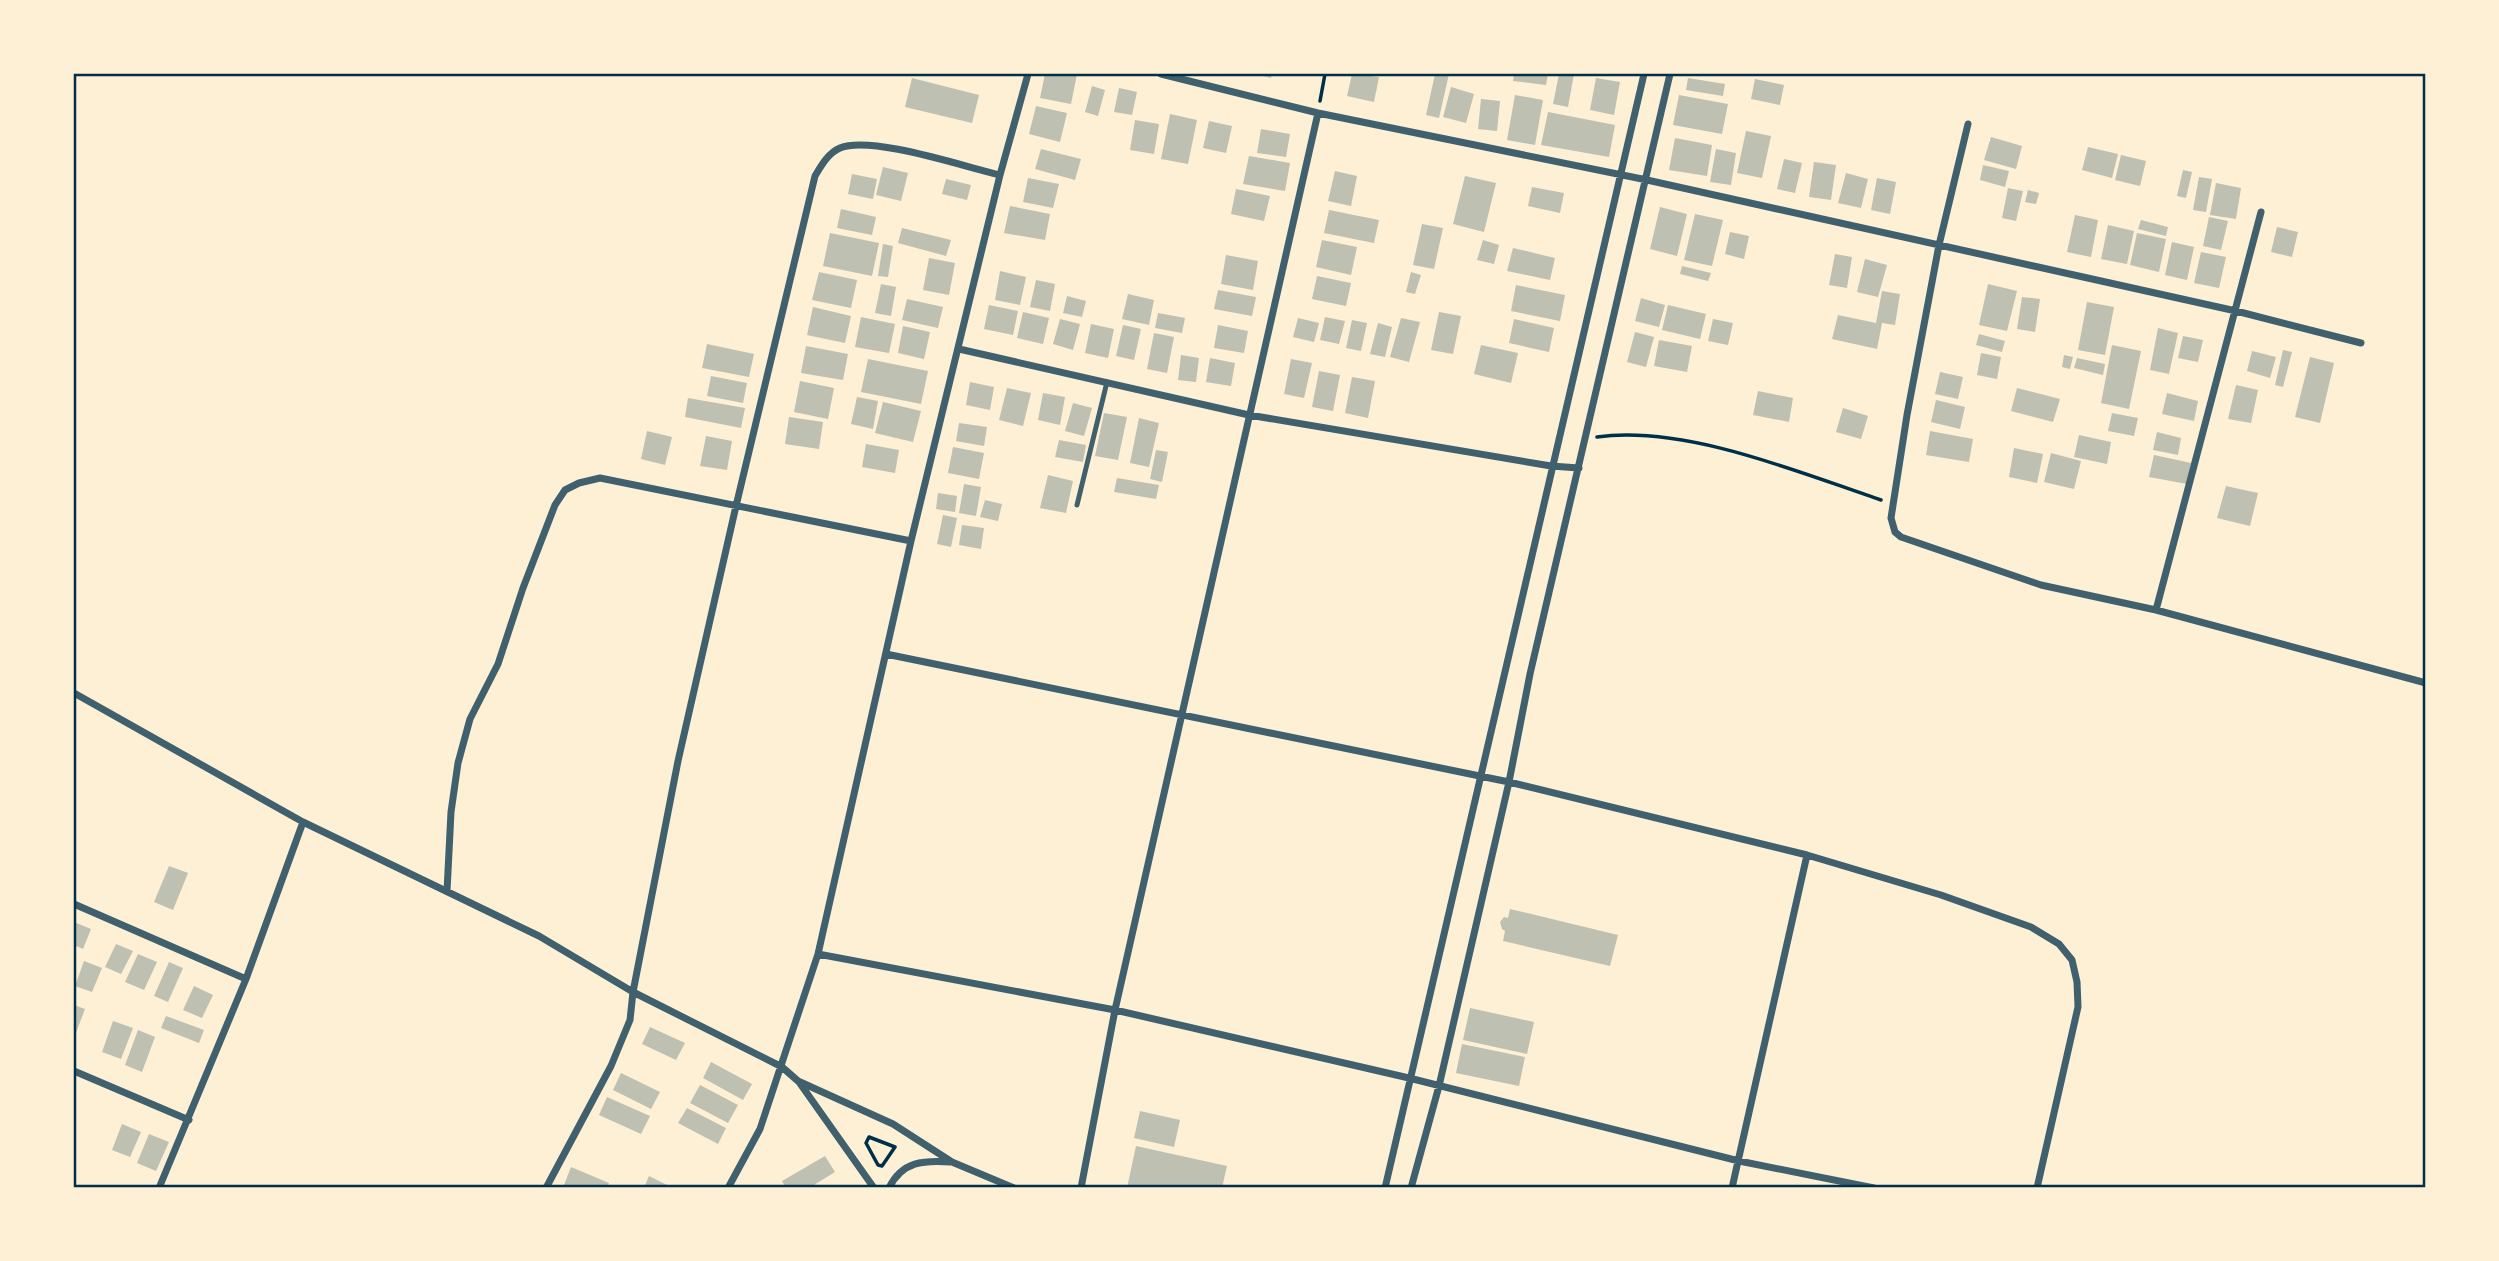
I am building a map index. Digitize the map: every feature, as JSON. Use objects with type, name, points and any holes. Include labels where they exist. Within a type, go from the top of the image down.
[{"type":"street","points":[[728,1188],[760,1129],[818,954],[911,541],[1000,175],[1028,74]]},
{"type":"street","points":[[1161,74],[1318,113],[1647,180],[2236,310],[2361,343]]},
{"type":"street","points":[[1385,1188],[1644,74]]},
{"type":"street","points":[[1412,1188],[1509,782],[1530,674],[1670,74]]},
{"type":"street","points":[[1082,1188],[1115,1010],[1318,113]]},
{"type":"street","points":[[1968,124],[1939,245],[1907,415],[1891,518],[1895,531],[1901,537],[2041,585],[2156,610],[2426,683]]},
{"type":"street","points":[[545,1188],[616,1057],[630,1020],[633,992],[678,761],[816,176],[823,162],[838,149],[858,144],[882,146],[1000,175]]},
{"type":"street","points":[[2156,610],[2261,212]]},
{"type":"street","points":[[959,349],[1249,415],[1552,466],[1579,468]]},
{"type":"street","points":[[447,891],[451,812],[458,763],[470,719],[498,664],[523,588],[555,505],[565,490],[600,478],[911,541]]},
{"type":"street","points":[[886,654],[1480,775],[1807,855],[1941,895],[2031,927],[2059,944],[2072,960],[2077,982],[2078,1007],[2037,1188]]},
{"type":"street","points":[[74,693],[303,822],[539,936],[633,992],[782,1068],[798,1081],[893,1124],[952,1162],[1014,1188]]},
{"type":"street","points":[[159,1188],[246,979],[303,822]]},
{"type":"street","points":[[1732,1188],[1807,855]]},
{"type":"street","points":[[74,904],[246,979]]},
{"type":"street","points":[[818,954],[1115,1010],[1409,1078],[1739,1161],[1874,1188]]},
{"type":"street","points":[[74,1071],[189,1120]]},
{"type":"street","points":[[798,1081],[874,1188]]},
{"type":"street","points":[[889,1188],[902,1169],[915,1163],[952,1162]]},
{"type":"lane","points":[[1077,505],[1107,382]]},
{"type":"path","points":[[1318,113],[1325,74]]},
{"type":"path","points":[[1586,438],[1618,434],[1690,442],[1751,456],[1893,504]]},
{"type":"path","points":[[871,1137],[895,1147],[880,1167],[866,1140],[871,1137]]},
{"type":"building","points":[[1045,74],[1077,74],[1071,104],[1040,98]]},
{"type":"building","points":[[1255,74],[1272,74],[1271,78]]},
{"type":"building","points":[[1352,74],[1379,77],[1374,102],[1347,96]]},
{"type":"building","points":[[1435,74],[1449,74],[1439,118],[1426,115]]},
{"type":"building","points":[[1514,74],[1548,74],[1546,85],[1513,81]]},
{"type":"building","points":[[1559,74],[1574,74],[1568,107],[1553,104]]},
{"type":"building","points":[[912,78],[979,95],[972,123],[905,107]]},
{"type":"building","points":[[1596,78],[1620,82],[1614,115],[1590,110]]},
{"type":"building","points":[[1688,78],[1725,84],[1723,96],[1686,90]]},
{"type":"building","points":[[1755,79],[1784,85],[1780,105],[1751,99]]},
{"type":"building","points":[[1092,86],[1105,90],[1098,116],[1085,112]]},
{"type":"building","points":[[1451,87],[1474,94],[1466,123],[1443,117]]},
{"type":"building","points":[[1119,88],[1137,92],[1132,115],[1114,112]]},
{"type":"building","points":[[1515,95],[1543,100],[1535,145],[1507,140]]},
{"type":"building","points":[[1679,95],[1728,104],[1722,134],[1673,125]]},
{"type":"building","points":[[1481,99],[1500,101],[1497,131],[1478,129]]},
{"type":"building","points":[[1036,106],[1067,113],[1060,142],[1029,134]]},
{"type":"building","points":[[1548,112],[1615,125],[1609,157],[1541,145]]},
{"type":"building","points":[[1170,114],[1197,120],[1188,164],[1161,159]]},
{"type":"building","points":[[1135,120],[1159,124],[1154,154],[1130,150]]},
{"type":"building","points":[[1209,121],[1232,126],[1226,153],[1203,148]]},
{"type":"building","points":[[1261,129],[1290,134],[1286,157],[1257,153]]},
{"type":"building","points":[[1746,131],[1771,136],[1762,178],[1737,173]]},
{"type":"building","points":[[1991,137],[2022,146],[2016,169],[1984,160]]},
{"type":"building","points":[[1675,138],[1712,145],[1707,176],[1669,170]]},
{"type":"building","points":[[2088,147],[2118,154],[2112,178],[2082,170]]},
{"type":"building","points":[[1041,149],[1081,159],[1075,180],[1035,169]]},
{"type":"building","points":[[1716,149],[1736,153],[1731,185],[1710,182]]},
{"type":"building","points":[[2121,155],[2146,161],[2140,186],[2115,180]]},
{"type":"building","points":[[1249,156],[1290,163],[1285,191],[1243,184]]},
{"type":"building","points":[[1784,159],[1802,163],[1795,193],[1777,189]]},
{"type":"building","points":[[1814,162],[1836,165],[1831,200],[1809,197]]},
{"type":"building","points":[[1983,165],[2009,171],[2005,187],[1980,180]]},
{"type":"building","points":[[883,167],[908,173],[901,201],[876,195]]},
{"type":"building","points":[[2183,170],[2192,172],[2186,198],[2177,196]]},
{"type":"building","points":[[1335,171],[1357,176],[1351,206],[1328,201]]},
{"type":"building","points":[[1846,173],[1868,179],[1861,208],[1838,203]]},
{"type":"building","points":[[852,174],[877,179],[873,199],[848,194]]},
{"type":"building","points":[[1465,176],[1496,183],[1484,232],[1453,224]]},
{"type":"building","points":[[2199,177],[2212,179],[2206,212],[2193,210]]},
{"type":"building","points":[[1028,178],[1059,184],[1053,208],[1023,202]]},
{"type":"building","points":[[1877,178],[1896,182],[1890,214],[1871,210]]},
{"type":"building","points":[[946,179],[971,185],[967,200],[942,194]]},
{"type":"building","points":[[2216,183],[2241,188],[2236,219],[2210,215]]},
{"type":"building","points":[[1532,187],[1564,193],[1560,213],[1528,206]]},
{"type":"building","points":[[2008,188],[2023,191],[2016,221],[2002,218]]},
{"type":"building","points":[[1236,189],[1270,196],[1264,221],[1231,214]]},
{"type":"building","points":[[2028,190],[2039,193],[2036,204],[2025,202]]},
{"type":"building","points":[[1010,206],[1050,214],[1045,240],[1004,233]]},
{"type":"building","points":[[1660,207],[1687,214],[1677,256],[1650,249]]},
{"type":"building","points":[[841,209],[876,217],[872,235],[837,228]]},
{"type":"building","points":[[1329,210],[1379,220],[1374,243],[1324,233]]},
{"type":"building","points":[[1695,214],[1723,220],[1712,266],[1684,260]]},
{"type":"building","points":[[2075,215],[2098,220],[2091,257],[2067,252]]},
{"type":"building","points":[[2209,217],[2228,221],[2221,250],[2203,246]]},
{"type":"building","points":[[2141,220],[2168,227],[2166,236],[2138,229]]},
{"type":"building","points":[[1422,224],[1443,228],[1434,269],[1413,265]]},
{"type":"building","points":[[2108,225],[2134,231],[2127,264],[2101,259]]},
{"type":"building","points":[[2277,227],[2298,232],[2292,257],[2271,252]]},
{"type":"building","points":[[902,228],[951,240],[946,256],[898,243]]},
{"type":"building","points":[[1730,232],[1749,236],[1744,259],[1725,254]]},
{"type":"building","points":[[830,233],[879,243],[872,276],[823,266]]},
{"type":"building","points":[[2137,233],[2166,239],[2159,272],[2130,265]]},
{"type":"building","points":[[1322,240],[1357,247],[1351,275],[1316,267]]},
{"type":"building","points":[[1483,240],[1499,245],[1494,264],[1477,260]]},
{"type":"building","points":[[2172,242],[2194,247],[2187,280],[2165,275]]},
{"type":"building","points":[[883,244],[893,246],[888,277],[878,276]]},
{"type":"building","points":[[1513,248],[1555,258],[1550,280],[1507,271]]},
{"type":"building","points":[[2201,252],[2226,257],[2219,288],[2194,283]]},
{"type":"building","points":[[1835,254],[1852,257],[1847,288],[1829,285]]},
{"type":"building","points":[[1226,255],[1258,261],[1253,290],[1221,284]]},
{"type":"building","points":[[929,258],[955,263],[949,295],[923,290]]},
{"type":"building","points":[[1865,259],[1887,265],[1878,297],[1857,292]]},
{"type":"building","points":[[1682,266],[1711,273],[1708,281],[1680,274]]},
{"type":"building","points":[[1000,271],[1026,277],[1020,305],[995,300]]},
{"type":"building","points":[[819,272],[857,280],[851,308],[812,300]]},
{"type":"building","points":[[1411,272],[1421,275],[1415,294],[1406,292]]},
{"type":"building","points":[[1317,276],[1351,283],[1346,306],[1312,299]]},
{"type":"building","points":[[1036,280],[1055,284],[1050,311],[1030,307]]},
{"type":"building","points":[[881,284],[896,287],[891,316],[875,313]]},
{"type":"building","points":[[1988,284],[2017,291],[2007,331],[1979,325]]},
{"type":"building","points":[[1516,285],[1565,295],[1560,321],[1511,311]]},
{"type":"building","points":[[1218,290],[1256,297],[1252,316],[1214,309]]},
{"type":"building","points":[[1882,291],[1900,294],[1895,325],[1882,323],[1877,349],[1832,339],[1838,315],[1876,323]]},
{"type":"building","points":[[1128,294],[1154,300],[1149,325],[1122,319]]},
{"type":"building","points":[[1067,296],[1086,301],[1082,317],[1063,313]]},
{"type":"building","points":[[2022,297],[2040,299],[2035,332],[2017,329]]},
{"type":"building","points":[[1641,298],[1665,305],[1659,327],[1635,321]]},
{"type":"building","points":[[907,299],[943,307],[938,328],[902,320]]},
{"type":"building","points":[[2087,302],[2114,307],[2105,355],[2078,350]]},
{"type":"building","points":[[989,305],[1018,311],[1013,335],[984,329]]},
{"type":"building","points":[[1668,305],[1706,314],[1700,339],[1662,330]]},
{"type":"building","points":[[813,307],[851,316],[845,343],[807,335]]},
{"type":"building","points":[[1023,312],[1049,318],[1043,344],[1017,338]]},
{"type":"building","points":[[1439,312],[1461,316],[1453,354],[1431,350]]},
{"type":"building","points":[[1158,313],[1185,318],[1182,333],[1155,328]]},
{"type":"building","points":[[861,317],[895,324],[889,353],[855,347]]},
{"type":"building","points":[[1325,317],[1345,321],[1339,344],[1320,340]]},
{"type":"building","points":[[1298,318],[1319,323],[1314,342],[1293,337]]},
{"type":"building","points":[[1401,318],[1420,322],[1409,362],[1390,357]]},
{"type":"building","points":[[1060,319],[1080,324],[1073,350],[1053,344]]},
{"type":"building","points":[[1514,319],[1554,328],[1549,352],[1509,343]]},
{"type":"building","points":[[1713,319],[1733,323],[1728,345],[1708,341]]},
{"type":"building","points":[[1352,320],[1367,323],[1361,351],[1346,348]]},
{"type":"building","points":[[1378,323],[1392,327],[1385,357],[1370,354]]},
{"type":"building","points":[[1091,324],[1114,329],[1108,358],[1085,353]]},
{"type":"building","points":[[1123,325],[1141,329],[1134,360],[1116,356]]},
{"type":"building","points":[[1218,325],[1248,331],[1244,353],[1214,348]]},
{"type":"building","points":[[903,326],[930,332],[924,359],[898,353]]},
{"type":"building","points":[[2158,328],[2178,333],[2169,374],[2150,370]]},
{"type":"building","points":[[1635,332],[1654,337],[1646,367],[1627,362]]},
{"type":"building","points":[[1154,333],[1174,337],[1167,373],[1147,369]]},
{"type":"building","points":[[1979,334],[2005,341],[2002,352],[1976,345]]},
{"type":"building","points":[[2183,336],[2203,340],[2198,362],[2178,358]]},
{"type":"building","points":[[1659,340],[1692,346],[1687,372],[1654,366]]},
{"type":"building","points":[[707,344],[754,354],[749,377],[702,368]]},
{"type":"building","points":[[1481,345],[1518,353],[1511,383],[1474,374]]},
{"type":"building","points":[[2112,345],[2141,351],[2129,409],[2101,403]]},
{"type":"building","points":[[806,346],[848,354],[843,380],[801,373]]},
{"type":"building","points":[[2283,350],[2292,352],[2283,387],[2275,385]]},
{"type":"building","points":[[2252,351],[2276,357],[2270,378],[2247,371]]},
{"type":"building","points":[[1981,353],[2001,357],[1997,379],[1977,375]]},
{"type":"building","points":[[1181,355],[1199,358],[1196,382],[1178,380]]},
{"type":"building","points":[[2064,355],[2073,357],[2070,369],[2062,367]]},
{"type":"building","points":[[2310,357],[2334,363],[2320,423],[2295,417]]},
{"type":"building","points":[[1210,358],[1235,363],[1231,386],[1206,382]]},
{"type":"building","points":[[2077,358],[2105,364],[2103,375],[2074,368]]},
{"type":"building","points":[[868,359],[928,371],[921,404],[861,392]]},
{"type":"building","points":[[1291,359],[1312,363],[1304,398],[1284,394]]},
{"type":"building","points":[[1319,371],[1340,375],[1333,411],[1312,407]]},
{"type":"building","points":[[1940,372],[1963,377],[1958,399],[1935,394]]},
{"type":"building","points":[[711,376],[747,383],[743,403],[707,396]]},
{"type":"building","points":[[1352,377],[1375,381],[1368,418],[1345,413]]},
{"type":"building","points":[[800,381],[834,388],[828,419],[794,412]]},
{"type":"building","points":[[970,382],[994,387],[990,410],[966,405]]},
{"type":"building","points":[[2236,385],[2258,390],[2251,423],[2228,419]]},
{"type":"building","points":[[1007,388],[1031,393],[1023,426],[999,420]]},
{"type":"building","points":[[2017,388],[2060,399],[2053,422],[2011,411]]},
{"type":"building","points":[[1758,391],[1793,398],[1789,422],[1753,415]]},
{"type":"building","points":[[1043,393],[1065,397],[1060,425],[1038,420]]},
{"type":"building","points":[[2167,393],[2198,401],[2194,421],[2162,414]]},
{"type":"building","points":[[857,397],[878,401],[873,429],[851,424]]},
{"type":"building","points":[[688,398],[745,408],[741,428],[685,417]]},
{"type":"building","points":[[1936,400],[1965,407],[1960,429],[1931,422]]},
{"type":"building","points":[[883,402],[921,411],[913,442],[875,433]]},
{"type":"building","points":[[1073,403],[1092,408],[1084,436],[1065,431]]},
{"type":"building","points":[[1843,408],[1868,416],[1861,439],[1836,432]]},
{"type":"building","points":[[1104,413],[1127,417],[1118,460],[1095,456]]},
{"type":"building","points":[[2112,413],[2138,418],[2134,436],[2108,431]]},
{"type":"building","points":[[789,417],[823,422],[819,449],[785,444]]},
{"type":"building","points":[[1139,418],[1159,423],[1149,467],[1130,463]]},
{"type":"building","points":[[959,423],[987,427],[984,446],[956,441]]},
{"type":"building","points":[[647,431],[672,437],[665,465],[641,459]]},
{"type":"building","points":[[1930,431],[1973,439],[1969,462],[1926,455]]},
{"type":"building","points":[[2157,432],[2181,438],[2178,455],[2153,450]]},
{"type":"building","points":[[2079,435],[2111,442],[2107,464],[2074,457]]},
{"type":"building","points":[[706,436],[732,441],[727,470],[700,466]]},
{"type":"building","points":[[1059,440],[1086,445],[1083,462],[1055,457]]},
{"type":"building","points":[[866,444],[899,450],[895,473],[862,467]]},
{"type":"building","points":[[953,447],[984,453],[979,479],[948,473]]},
{"type":"building","points":[[2014,448],[2043,454],[2037,483],[2009,477]]},
{"type":"building","points":[[1156,450],[1168,452],[1162,482],[1150,479]]},
{"type":"building","points":[[2051,453],[2081,461],[2074,489],[2044,482]]},
{"type":"building","points":[[2154,455],[2191,463],[2187,484],[2149,477]]},
{"type":"building","points":[[1048,475],[1073,481],[1066,513],[1040,508]]},
{"type":"building","points":[[1117,478],[1159,485],[1156,499],[1114,492]]},
{"type":"building","points":[[964,484],[981,487],[976,516],[959,513]]},
{"type":"building","points":[[2226,486],[2258,493],[2250,526],[2217,518]]},
{"type":"building","points":[[938,493],[957,496],[955,512],[936,509]]},
{"type":"building","points":[[985,500],[1002,504],[998,521],[980,517]]},
{"type":"building","points":[[943,515],[957,518],[951,547],[937,544]]},
{"type":"building","points":[[962,525],[984,528],[981,549],[959,545]]},
{"type":"building","points":[[169,866],[188,873],[173,910],[154,902]]},
{"type":"building","points":[[1510,909],[1618,935],[1610,966],[1503,941],[1505,931],[1500,922],[1504,917],[1508,918]]},
{"type":"building","points":[[74,922],[91,929],[83,949],[74,945]]},
{"type":"building","points":[[116,944],[133,951],[121,974],[105,967]]},
{"type":"building","points":[[138,954],[157,962],[144,990],[125,982]]},
{"type":"building","points":[[84,961],[102,968],[92,992],[75,986]]},
{"type":"building","points":[[169,962],[183,968],[168,1002],[154,996]]},
{"type":"building","points":[[194,986],[213,995],[202,1018],[183,1010]]},
{"type":"building","points":[[74,1005],[85,1009],[74,1038]]},
{"type":"building","points":[[1470,1008],[1534,1022],[1527,1054],[1463,1040]]},
{"type":"building","points":[[166,1016],[204,1030],[199,1043],[161,1028]]},
{"type":"building","points":[[113,1021],[133,1028],[121,1059],[102,1052]]},
{"type":"building","points":[[650,1027],[685,1043],[676,1060],[642,1044]]},
{"type":"building","points":[[138,1030],[155,1037],[142,1072],[125,1065]]},
{"type":"building","points":[[1462,1044],[1525,1057],[1519,1086],[1456,1073]]},
{"type":"building","points":[[711,1062],[752,1084],[743,1100],[703,1078]]},
{"type":"building","points":[[621,1073],[660,1092],[651,1109],[613,1090]]},
{"type":"building","points":[[700,1085],[738,1105],[728,1123],[690,1103]]},
{"type":"building","points":[[607,1097],[650,1116],[641,1134],[599,1115]]},
{"type":"building","points":[[687,1108],[726,1128],[718,1144],[678,1123]]},
{"type":"building","points":[[1140,1111],[1180,1120],[1174,1147],[1134,1138]]},
{"type":"building","points":[[122,1124],[141,1132],[130,1157],[112,1150]]},
{"type":"building","points":[[149,1134],[169,1142],[156,1171],[137,1163]]},
{"type":"building","points":[[1136,1146],[1227,1166],[1222,1188],[1127,1188]]},
{"type":"building","points":[[825,1156],[835,1172],[809,1188],[786,1188],[782,1181]]},
{"type":"building","points":[[571,1167],[609,1183],[607,1188],[571,1188],[564,1185]]},
{"type":"building","points":[[649,1176],[673,1188],[644,1188]]}]
